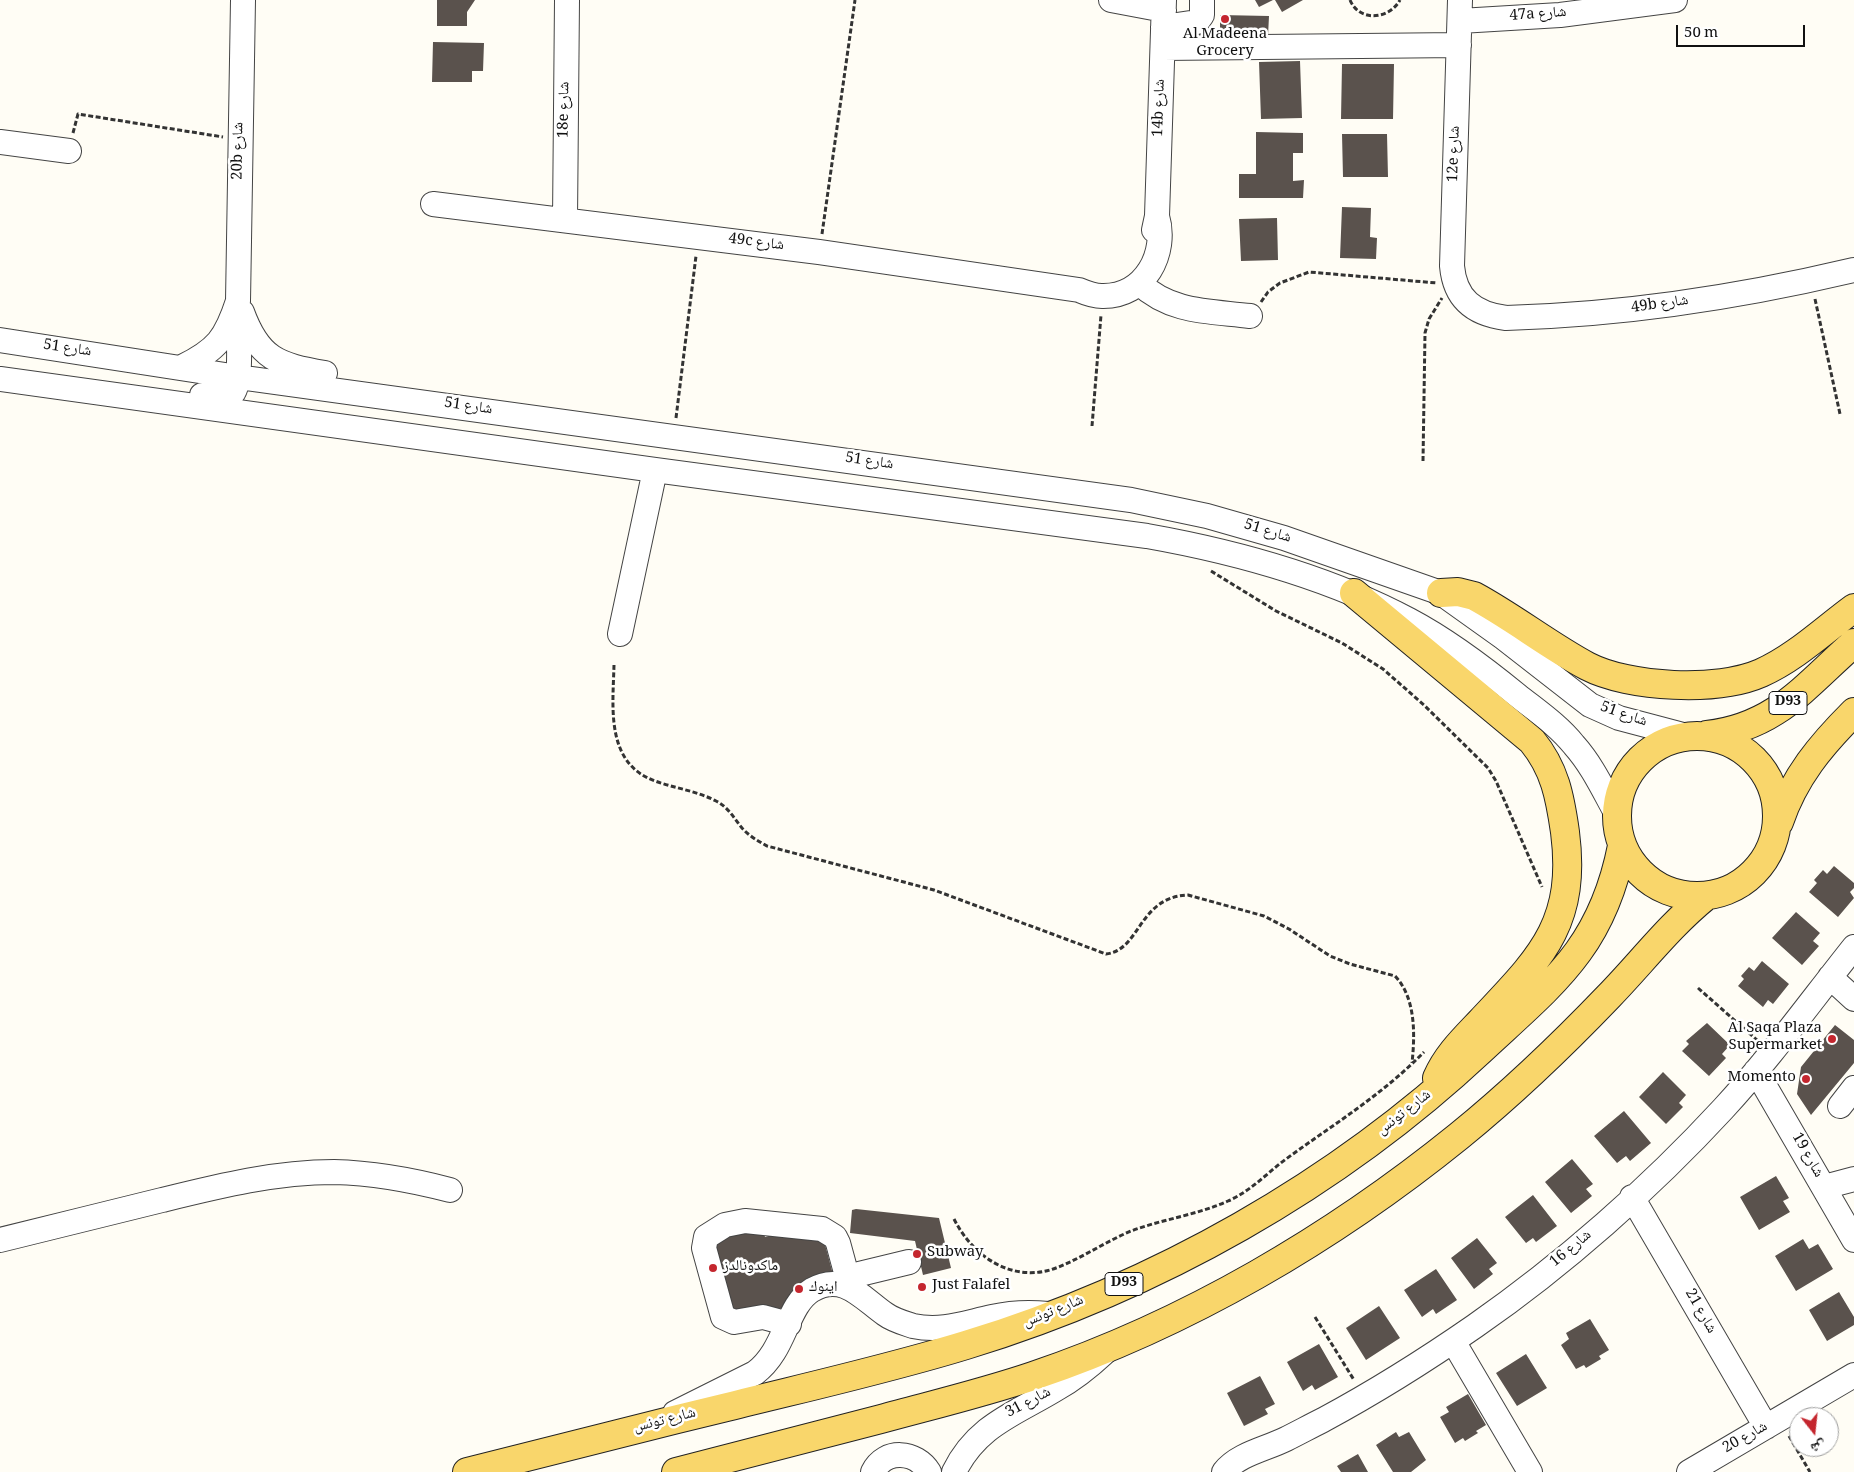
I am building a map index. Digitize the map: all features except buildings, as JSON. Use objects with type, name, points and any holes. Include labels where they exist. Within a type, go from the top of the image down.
[{"type":"main road","points":[[1441,593],[1458,592],[1474,596],[1586,666],[1616,678],[1650,684],[1717,683],[1760,673],[1785,659],[1854,608]]},
{"type":"main road","points":[[1354,594],[1532,741],[1550,766],[1560,795],[1567,848],[1568,876],[1564,904],[1555,931],[1532,967],[1455,1048],[1441,1069],[1432,1093]]},
{"type":"main road","name":"D93","points":[[1697,736],[1746,727],[1779,710],[1854,643]]},
{"type":"main road","points":[[1778,826],[1777,800],[1768,776],[1752,756],[1731,742],[1697,736],[1667,741],[1648,751],[1633,766],[1623,784],[1614,809],[1622,846],[1632,864],[1647,879],[1665,890],[1685,896],[1706,896],[1732,889],[1754,873],[1770,851],[1778,826],[1800,774],[1823,743],[1854,712]]},
{"type":"main road","name":"شارع تونس","points":[[467,1472],[859,1374],[968,1344],[1050,1314],[1131,1281],[1232,1231],[1328,1171],[1432,1093],[1546,990],[1572,962],[1586,942],[1608,896],[1622,846]]},
{"type":"main road","points":[[676,1472],[996,1388],[1112,1346],[1190,1309],[1270,1266],[1365,1206],[1420,1166],[1529,1075],[1613,992],[1660,938],[1706,896]]},
{"type":"street","name":"20b شارع","points":[[182,367],[206,355],[220,342],[231,324],[238,301],[243,0]]},
{"type":"street","name":"18e شارع","points":[[564,220],[568,0]]},
{"type":"street","points":[[1111,0],[1164,21],[1459,45]]},
{"type":"street","points":[[1164,21],[1197,22],[1202,15],[1202,0]]},
{"type":"street","name":"47a شارع","points":[[1460,10],[1560,15],[1675,0]]},
{"type":"street","name":"12e شارع","points":[[1460,10],[1452,266],[1461,294]]},
{"type":"street","name":"14b شارع","points":[[1134,277],[1137,262],[1150,240],[1157,216],[1164,21]]},
{"type":"street","points":[[0,142],[69,151]]},
{"type":"street","name":"49c شارع","points":[[433,204],[819,252],[1079,290],[1102,296]]},
{"type":"street","name":"49b شارع","points":[[1461,294],[1484,313],[1506,318],[1614,312],[1695,301],[1811,280],[1854,270]]},
{"type":"street","name":"49c شارع","points":[[1079,290],[1134,277]]},
{"type":"street","points":[[1102,296],[1116,294],[1134,277],[1153,296],[1167,303],[1250,316]]},
{"type":"street","name":"20b شارع","points":[[238,301],[254,341],[271,358],[294,368],[345,378],[366,394]]},
{"type":"street","points":[[34,384],[40,377],[58,371],[218,398],[232,395],[238,377],[238,301]]},
{"type":"street","name":"شارع 51","points":[[0,340],[238,377],[1092,494],[1169,507],[1284,538],[1441,593],[1496,632],[1590,705],[1619,718],[1697,736]]},
{"type":"street","name":"شارع 51","points":[[0,379],[1147,536],[1202,546],[1313,578],[1354,594],[1410,620],[1459,652],[1557,728],[1583,755],[1614,809]]},
{"type":"street","points":[[620,634],[655,470]]},
{"type":"street","name":"شارع 16","points":[[1224,1472],[1239,1459],[1286,1439],[1364,1397],[1453,1341],[1522,1292],[1632,1197],[1690,1142],[1756,1071],[1854,947]]},
{"type":"street","points":[[1830,977],[1854,999]]},
{"type":"street","name":"شارع 19","points":[[1756,1071],[1854,1240]]},
{"type":"street","points":[[0,1240],[227,1184],[275,1176],[334,1172],[364,1174],[402,1179],[450,1190]]},
{"type":"street","points":[[1824,1187],[1854,1178]]},
{"type":"street","name":"شارع 21","points":[[1632,1197],[1773,1423]]},
{"type":"street","points":[[789,1324],[763,1317],[734,1322],[723,1317],[704,1248],[706,1237],[725,1226],[745,1221],[822,1229],[834,1237],[838,1243],[848,1282],[886,1315],[899,1321],[928,1328],[957,1327],[1005,1315],[1050,1314]]},
{"type":"street","points":[[647,1426],[755,1374],[773,1357],[797,1306],[811,1291],[832,1284],[848,1282],[909,1262]]},
{"type":"street","points":[[1453,1341],[1530,1472]]},
{"type":"street","name":"شارع 31","points":[[954,1472],[967,1451],[990,1427],[1071,1380],[1112,1346]]},
{"type":"street","name":"شارع 20","points":[[1689,1472],[1854,1375]]},
{"type":"street","points":[[873,1472],[881,1462],[888,1458],[904,1455],[920,1461],[929,1472]]},
{"type":"path","points":[[819,252],[855,0]]},
{"type":"path","points":[[1350,0],[1358,10],[1374,16],[1391,11],[1400,0]]},
{"type":"path","points":[[69,151],[78,114],[241,140]]},
{"type":"path","points":[[674,436],[698,237]]},
{"type":"path","points":[[1250,316],[1268,292],[1280,283],[1309,272],[1461,294]]},
{"type":"path","points":[[1811,280],[1840,414]]},
{"type":"path","points":[[1423,461],[1425,333],[1435,306],[1461,294]]},
{"type":"path","points":[[1092,426],[1102,296]]},
{"type":"path","points":[[1205,567],[1291,619],[1363,655],[1397,680],[1424,705],[1488,768],[1496,781],[1544,894]]},
{"type":"path","points":[[614,665],[612,725],[618,745],[628,762],[653,780],[717,801],[731,813],[750,835],[767,846],[934,890],[1106,954],[1124,946],[1147,914],[1160,902],[1178,895],[1188,895],[1264,916],[1289,929],[1330,956],[1350,964],[1395,976],[1405,991],[1412,1011],[1414,1036],[1412,1064]]},
{"type":"path","points":[[1698,988],[1771,1053]]},
{"type":"path","points":[[954,1219],[970,1245],[994,1264],[1024,1272],[1054,1269],[1118,1236],[1214,1207],[1238,1196],[1288,1158],[1349,1117],[1412,1064],[1431,1045]]},
{"type":"path","points":[[1315,1317],[1364,1397]]},
{"type":"path","points":[[1773,1423],[1810,1472]]},
{"type":"place","name":"Al Madeena Grocery","points":[[1225,19]]},
{"type":"place","name":"Al Saqa Plaza Supermarket","points":[[1832,1039]]},
{"type":"place","name":"Momento","points":[[1806,1079]]},
{"type":"place","name":"Subway","points":[[917,1254]]},
{"type":"place","name":"ماكدونالدز","points":[[713,1268]]},
{"type":"place","name":"Just Falafel","points":[[922,1287]]},
{"type":"place","name":"اينوك","points":[[799,1289]]}]
